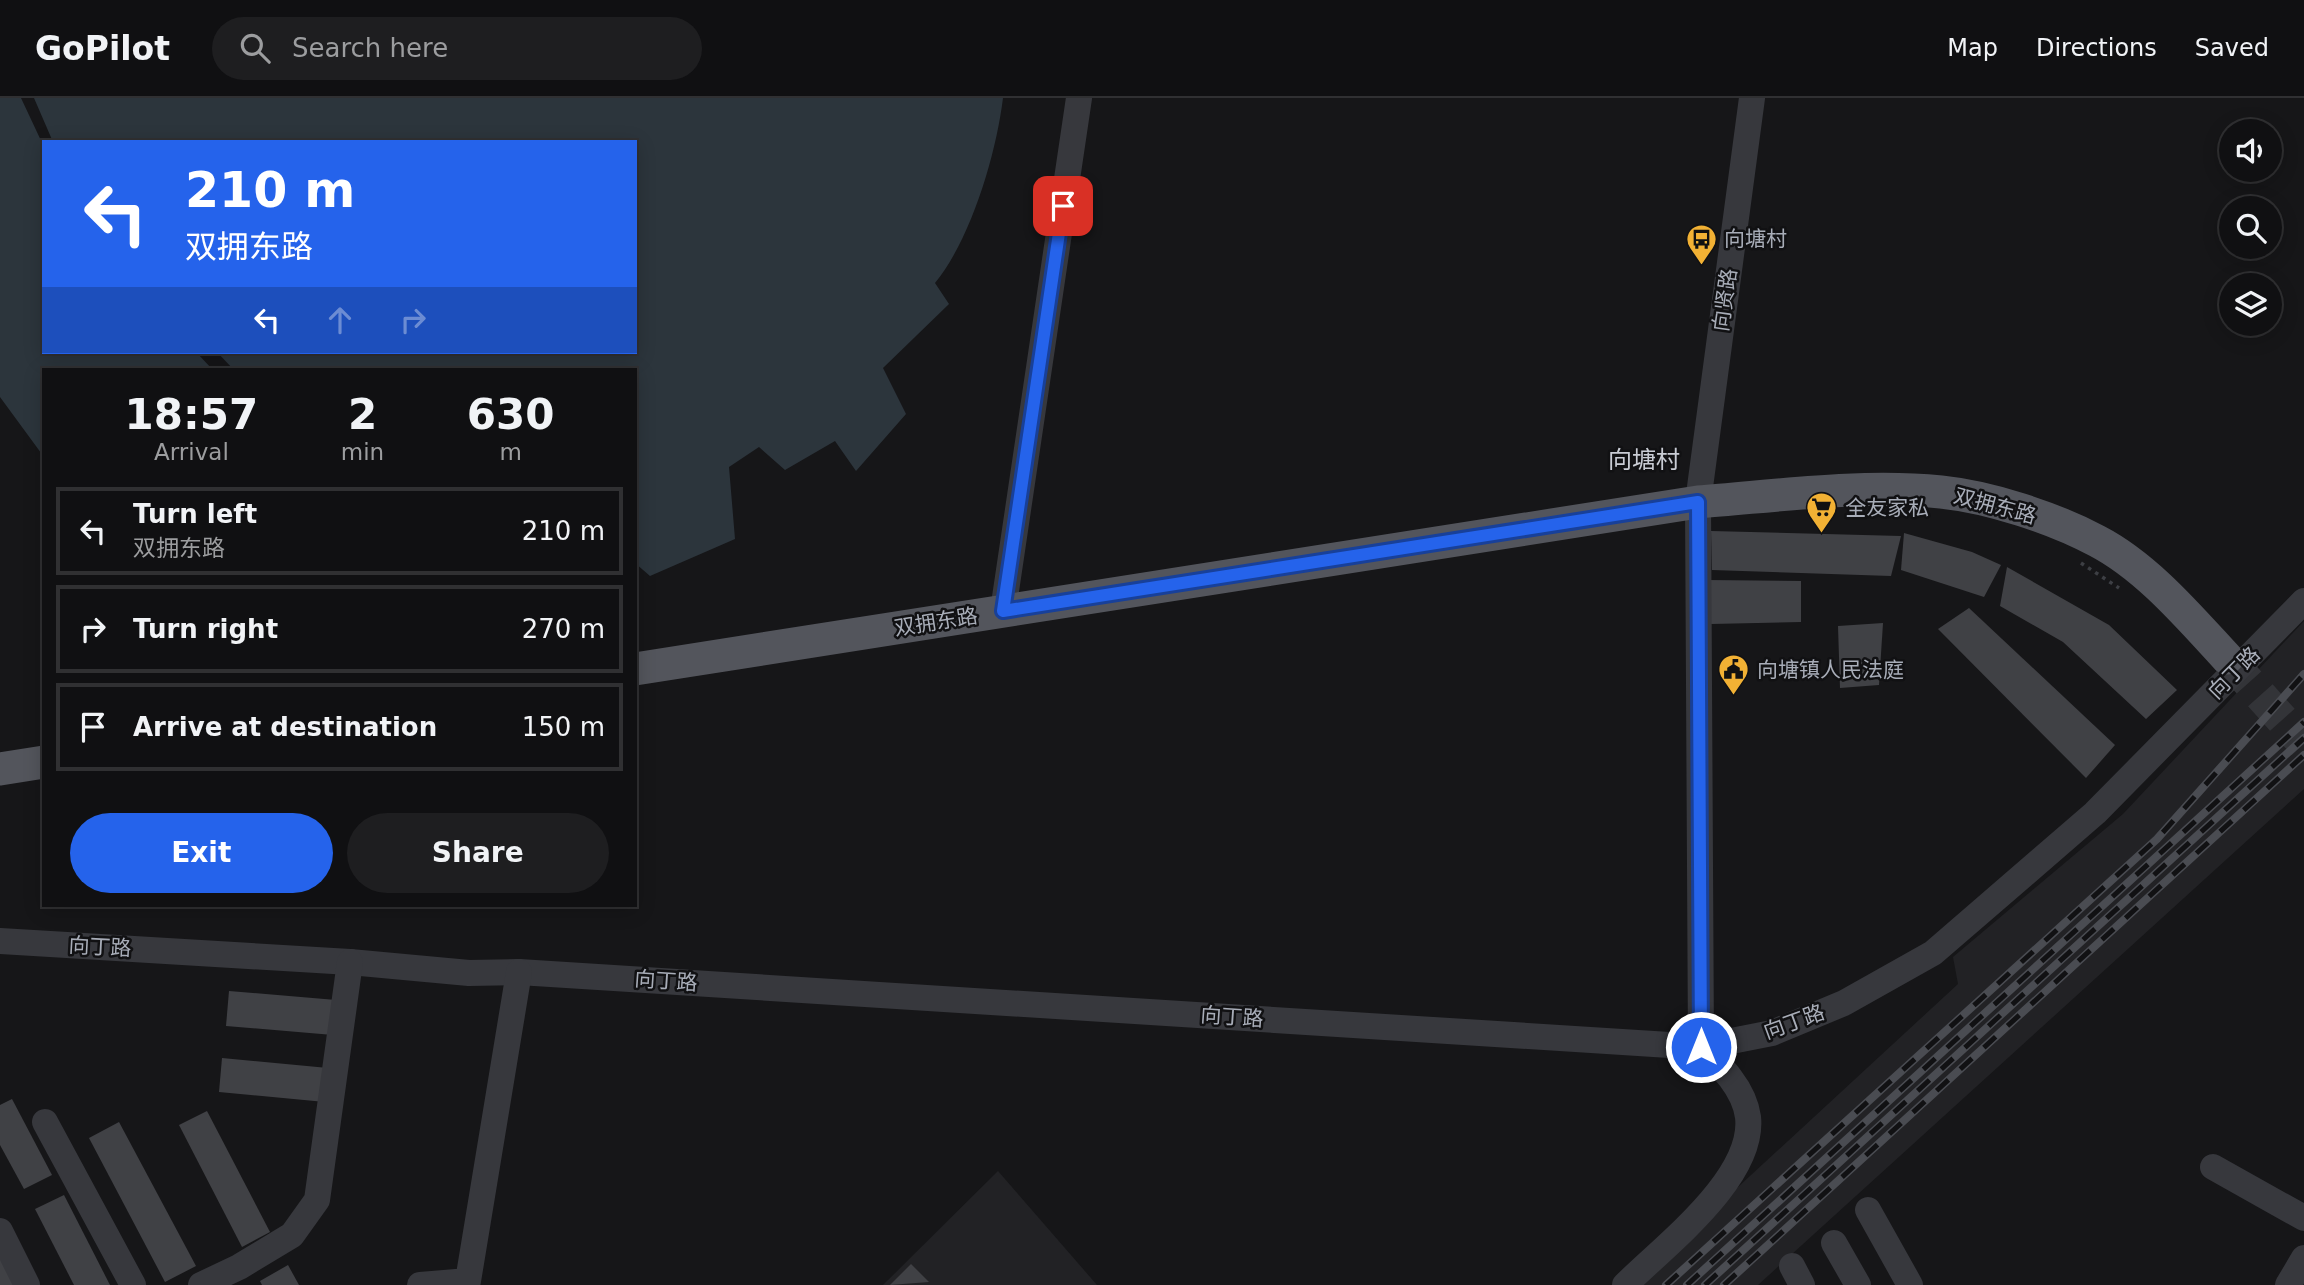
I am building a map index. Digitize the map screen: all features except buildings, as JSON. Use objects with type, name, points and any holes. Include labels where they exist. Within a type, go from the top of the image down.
[{"type":"main road","name":"双拥东路","points":[[637,669],[1698,502],[1868,490],[1942,492],[2026,512],[2099,542],[2162,588],[2227,658]]},
{"type":"main road","points":[[0,769],[42,762]]},
{"type":"street","points":[[1003,611],[1079,98]]},
{"type":"street","name":"向贤路","points":[[1701,1047],[1698,502],[1752,98]]},
{"type":"street","name":"向丁路","points":[[0,942],[1701,1047],[1773,1033],[1844,1003],[1933,953],[2095,813],[2304,601]]},
{"type":"street","points":[[201,1285],[239,1267],[292,1235],[317,1200],[350,962]]},
{"type":"street","points":[[420,1285],[468,1281],[519,972]]},
{"type":"street","points":[[1625,1285],[1708,1202],[1737,1168],[1747,1136],[1748,1117],[1726,1070],[1701,1047]]},
{"type":"street","points":[[45,1122],[132,1285]]},
{"type":"street","points":[[2213,1167],[2304,1219]]},
{"type":"street","points":[[1868,1209],[1910,1285]]},
{"type":"street","points":[[0,1231],[27,1285]]},
{"type":"street","points":[[1835,1243],[1858,1285]]},
{"type":"street","points":[[2288,1285],[2304,1258]]},
{"type":"path","points":[[2071,556],[2122,590]]},
{"type":"shaded area","points":[[0,98],[21,98],[42,143],[42,354],[198,354],[211,368],[42,368],[42,454],[0,397]]},
{"type":"shaded area","points":[[34,98],[1003,98],[1000,121],[980,195],[960,244],[935,283],[949,304],[883,368],[906,414],[856,471],[835,441],[785,470],[759,447],[729,467],[735,539],[650,576],[637,565],[637,368],[232,368],[219,354],[637,354],[637,140],[52,140]]},
{"type":"shaded area","points":[[2304,621],[2304,789],[1758,1285],[1632,1285],[1958,984],[1953,957],[2123,814]]},
{"type":"shaded area","points":[[998,1171],[1097,1285],[883,1285]]},
{"type":"tunnel","points":[[2227,658],[2304,744]]},
{"type":"railway","points":[[1666,1285],[2157,839],[2304,674]]},
{"type":"railway","points":[[1687,1285],[2304,722]]},
{"type":"railway","points":[[1705,1285],[2304,738]]},
{"type":"railway","points":[[1724,1285],[2304,755]]},
{"type":"place","name":"向塘村","points":[[1701,266]]},
{"type":"place","name":"全友家私","points":[[1822,535]]},
{"type":"place","name":"向塘镇人民法庭","points":[[1734,697]]},
{"type":"district","name":"向塘村","points":[[1644,460]]},
{"type":"route","points":[[1063,206],[1003,611],[1698,502],[1701,1047]]}]
